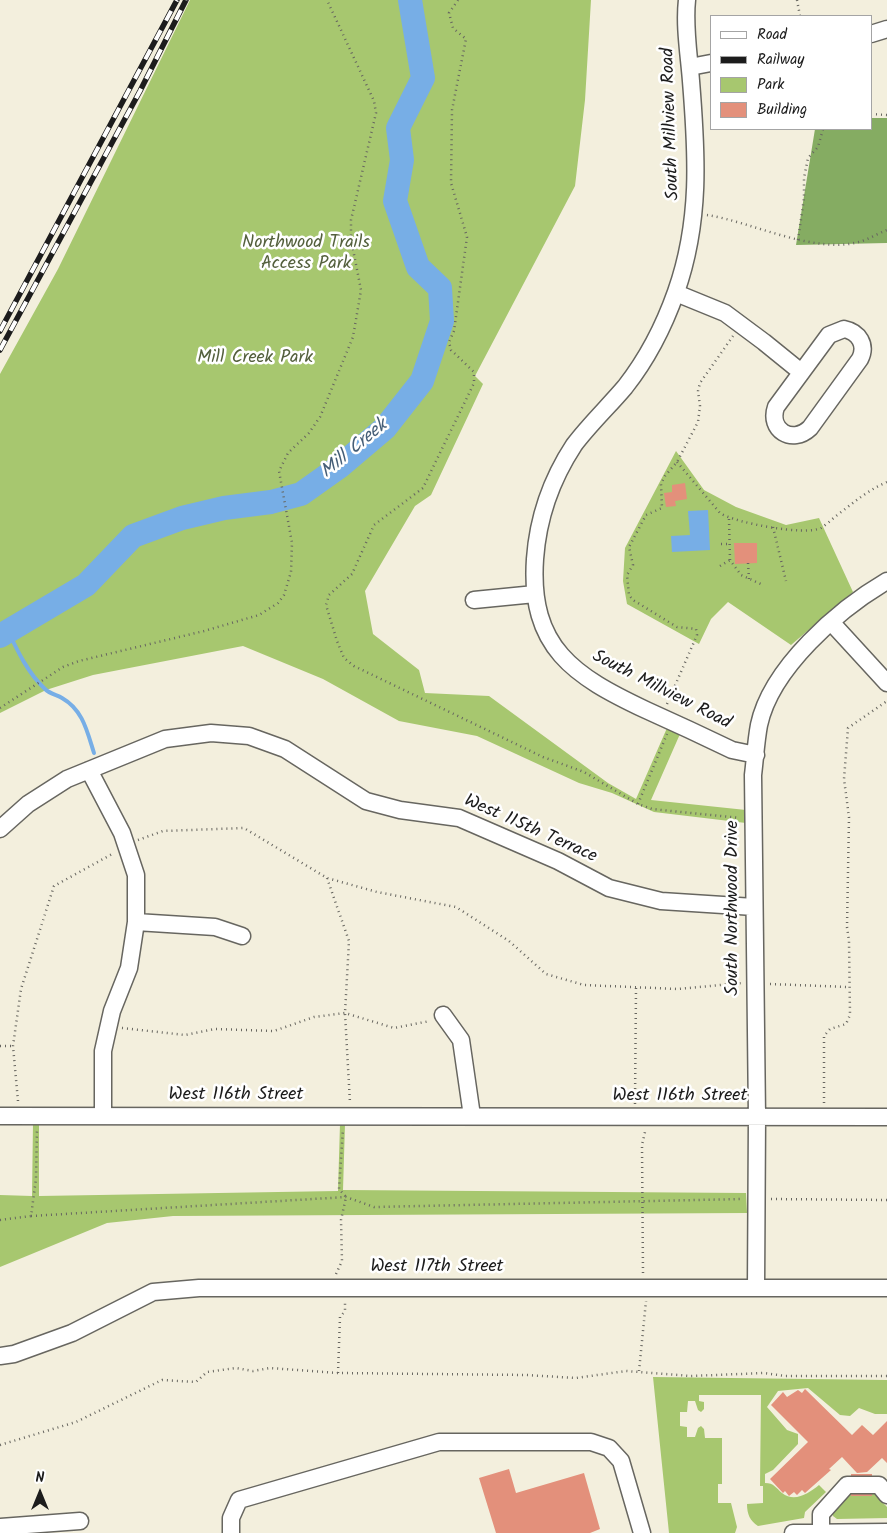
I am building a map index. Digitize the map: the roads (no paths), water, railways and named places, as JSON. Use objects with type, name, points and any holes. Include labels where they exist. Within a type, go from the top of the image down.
[{"type":"street","name":"South Millview Road","points":[[687,0],[696,148],[694,214],[685,262],[676,293],[663,325],[646,357],[626,385],[576,443],[558,470],[545,502],[537,535],[535,594],[542,620],[553,645],[571,667],[593,684],[732,750],[756,755]]},
{"type":"street","points":[[872,34],[887,29]]},
{"type":"street","points":[[690,66],[710,63]]},
{"type":"street","points":[[676,293],[725,314],[801,372]]},
{"type":"street","points":[[844,329],[850,330],[861,340],[863,350],[860,360],[810,428],[799,436],[786,435],[776,427],[774,414],[801,372],[833,332],[844,329]]},
{"type":"street","name":"South Northwood Drive","points":[[756,1288],[757,1116],[754,820],[759,724],[774,690],[794,658],[831,622],[865,594],[887,581]]},
{"type":"street","points":[[474,600],[535,594]]},
{"type":"street","points":[[831,622],[887,683]]},
{"type":"street","name":"West 115th Terrace","points":[[0,829],[28,804],[67,779],[165,739],[211,733],[249,736],[285,749],[366,801],[400,810],[459,818],[558,861],[609,888],[662,901],[754,906]]},
{"type":"street","points":[[89,770],[122,832],[136,875],[136,922],[128,968],[112,1011],[103,1050],[103,1116]]},
{"type":"street","points":[[136,922],[216,927],[242,936]]},
{"type":"street","points":[[443,1015],[461,1040],[472,1116]]},
{"type":"street","name":"West 116th Street","points":[[0,1116],[887,1116]]},
{"type":"street","name":"West 117th Street","points":[[0,1356],[14,1354],[72,1333],[153,1292],[199,1288],[887,1288]]},
{"type":"street","points":[[231,1533],[231,1518],[239,1500],[439,1442],[591,1442],[609,1448],[621,1461],[642,1533]]},
{"type":"street","points":[[821,1532],[821,1514],[847,1486],[878,1486],[887,1494]]},
{"type":"street","points":[[0,1527],[80,1521]]},
{"type":"street","points":[[794,1533],[887,1532]]},
{"type":"water","points":[[708,510],[710,550],[672,552],[671,536],[690,535],[688,511]]},
{"type":"waterway","name":"Mill Creek","points":[[0,636],[86,585],[133,536],[182,518],[224,508],[271,502],[301,494],[339,467],[385,428],[422,381],[442,321],[440,288],[418,267],[395,201],[402,160],[398,128],[423,78],[410,0]]},
{"type":"waterway","points":[[8,631],[33,676],[47,691],[69,703],[80,715],[94,753]]},
{"type":"railway","points":[[0,331],[177,0]]},
{"type":"railway","points":[[0,350],[140,91],[186,0]]},
{"type":"park label","name":"Northwood Trails Access Park","points":[[306,254]]},
{"type":"park label","name":"Mill Creek Park","points":[[255,359]]}]
